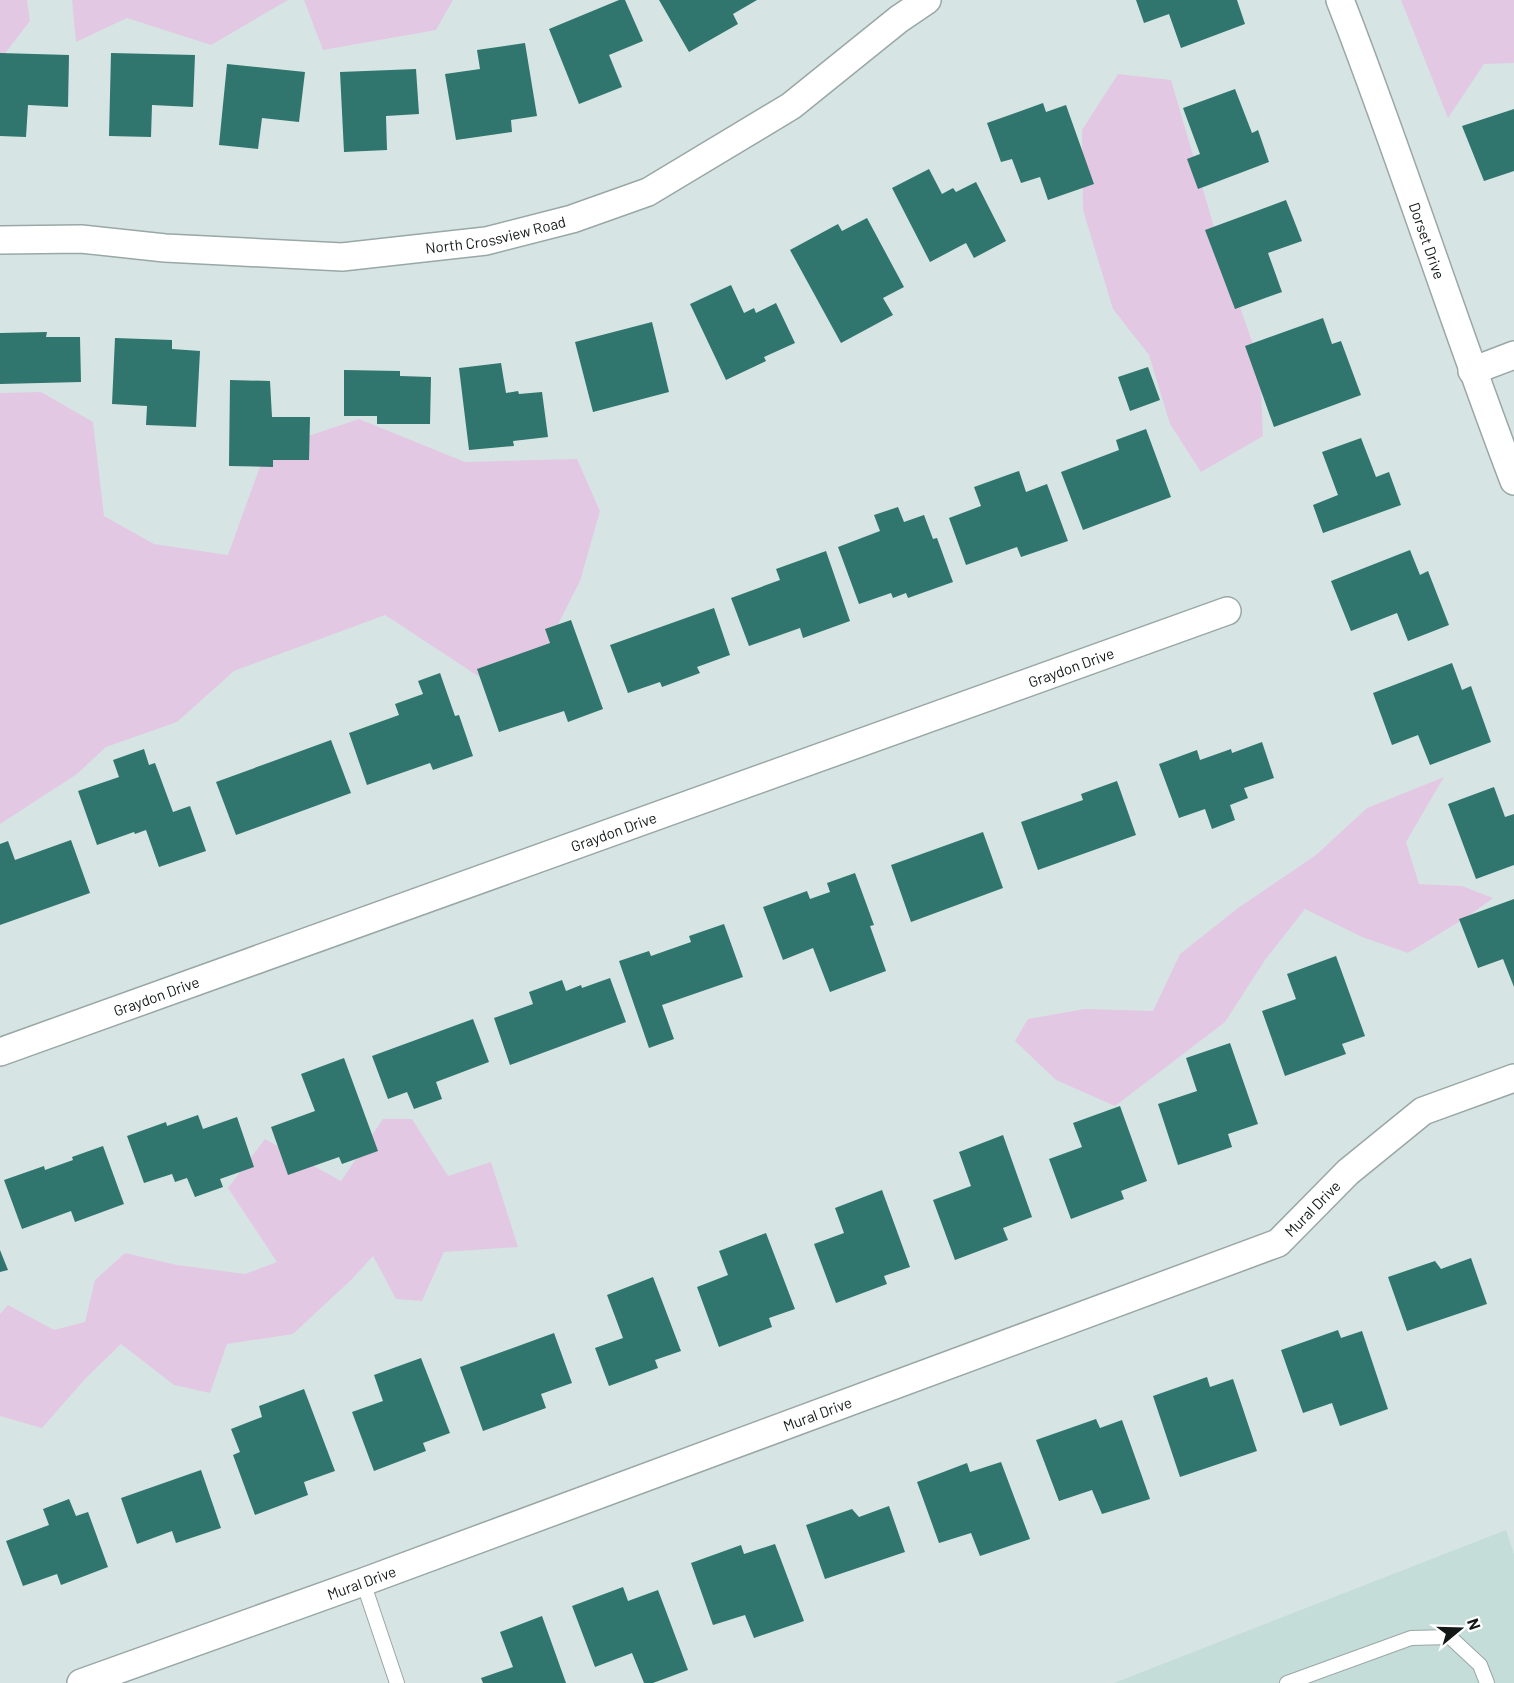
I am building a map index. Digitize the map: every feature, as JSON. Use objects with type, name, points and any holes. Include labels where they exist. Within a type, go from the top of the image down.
[{"type":"street","name":"North Crossview Road","points":[[0,240],[81,239],[165,248],[342,257],[486,241],[507,236],[572,219],[648,192],[791,106],[899,19],[927,0]]},
{"type":"street","name":"Dorset Drive","points":[[1340,0],[1363,58],[1472,371],[1514,481]]},
{"type":"street","points":[[1472,371],[1514,355]]},
{"type":"street","name":"Graydon Drive","points":[[0,1052],[1227,611]]},
{"type":"street","name":"Mural Drive","points":[[81,1683],[363,1582],[1278,1243],[1348,1172],[1423,1111],[1514,1078]]},
{"type":"lane","points":[[363,1582],[397,1683]]},
{"type":"lane","points":[[1287,1683],[1411,1638],[1450,1637],[1480,1665],[1486,1683]]},
{"type":"shaded area","points":[[0,0],[27,0],[30,21],[0,60]]},
{"type":"shaded area","points":[[72,0],[288,0],[211,45],[127,18],[76,42]]},
{"type":"shaded area","points":[[304,0],[453,0],[436,30],[323,50]]},
{"type":"shaded area","points":[[1401,0],[1514,0],[1514,63],[1484,64],[1448,118]]},
{"type":"shaded area","points":[[1118,74],[1171,80],[1226,268],[1260,364],[1263,436],[1201,472],[1170,424],[1149,355],[1113,309],[1083,210],[1082,130]]},
{"type":"shaded area","points":[[41,392],[93,422],[104,516],[154,544],[228,555],[266,450],[359,419],[465,462],[577,459],[600,511],[580,581],[546,648],[478,676],[385,615],[234,671],[177,722],[106,747],[77,774],[0,824],[0,393]]},
{"type":"shaded area","points":[[1444,777],[1406,842],[1419,884],[1462,886],[1493,898],[1467,917],[1408,953],[1362,937],[1305,909],[1265,960],[1225,1022],[1115,1106],[1056,1080],[1015,1041],[1028,1019],[1085,1009],[1153,1011],[1180,954],[1238,908],[1316,855],[1367,808]]},
{"type":"shaded area","points":[[383,1119],[412,1119],[448,1176],[491,1162],[518,1247],[444,1252],[422,1301],[396,1299],[373,1256],[352,1279],[293,1334],[227,1344],[210,1393],[174,1385],[121,1344],[85,1379],[42,1428],[0,1416],[0,1314],[8,1305],[54,1330],[85,1322],[95,1280],[125,1253],[177,1265],[245,1274],[277,1262],[228,1188],[265,1139],[341,1181]]},
{"type":"shaded area","points":[[1506,1530],[1514,1554],[1514,1683],[1114,1683]]},
{"type":"building","points":[[619,0],[625,0],[643,41],[609,55],[622,87],[579,104],[549,29]]},
{"type":"building","points":[[659,0],[757,0],[733,14],[738,24],[689,52]]},
{"type":"building","points":[[1136,0],[1237,0],[1245,24],[1181,48],[1169,14],[1144,23]]},
{"type":"building","points":[[525,43],[537,116],[511,120],[512,132],[456,140],[445,74],[480,69],[477,50]]},
{"type":"building","points":[[0,53],[69,55],[68,107],[28,105],[26,137],[0,136]]},
{"type":"building","points":[[111,53],[195,55],[193,107],[152,105],[151,137],[109,136]]},
{"type":"building","points":[[227,64],[305,72],[299,122],[262,118],[258,149],[219,145]]},
{"type":"building","points":[[416,69],[419,114],[386,116],[387,150],[344,152],[340,72]]},
{"type":"building","points":[[1235,89],[1252,133],[1258,130],[1269,162],[1198,189],[1187,159],[1200,154],[1183,108]]},
{"type":"building","points":[[1043,103],[1046,112],[1066,105],[1094,184],[1048,200],[1040,177],[1021,183],[1012,159],[1001,162],[987,123]]},
{"type":"building","points":[[1514,109],[1514,171],[1484,181],[1462,126]]},
{"type":"building","points":[[929,169],[942,194],[953,188],[956,192],[976,182],[1006,241],[974,258],[966,243],[930,262],[892,188]]},
{"type":"building","points":[[1286,200],[1302,241],[1268,253],[1282,292],[1235,309],[1205,230]]},
{"type":"building","points":[[867,218],[904,287],[883,298],[893,315],[841,343],[790,250],[838,224],[842,231]]},
{"type":"building","points":[[731,285],[744,313],[754,308],[756,313],[776,303],[795,343],[764,357],[766,361],[726,380],[690,304]]},
{"type":"building","points":[[1323,318],[1332,344],[1341,341],[1361,395],[1274,427],[1245,346]]},
{"type":"building","points":[[652,322],[669,392],[593,412],[575,342]]},
{"type":"building","points":[[47,332],[46,337],[80,337],[81,382],[0,384],[0,333]]},
{"type":"building","points":[[115,338],[172,340],[172,349],[200,351],[196,427],[146,425],[147,406],[112,404]]},
{"type":"building","points":[[501,363],[506,393],[542,392],[548,437],[513,441],[514,446],[469,450],[459,368]]},
{"type":"building","points":[[1148,367],[1160,400],[1130,411],[1118,377]]},
{"type":"building","points":[[344,370],[400,371],[400,376],[431,377],[430,424],[377,424],[377,416],[344,416]]},
{"type":"building","points":[[230,380],[270,381],[272,417],[310,417],[309,460],[273,460],[273,467],[229,466]]},
{"type":"building","points":[[1146,429],[1171,497],[1083,530],[1061,472],[1119,450],[1116,440]]},
{"type":"building","points":[[1361,438],[1376,477],[1389,472],[1401,505],[1323,533],[1313,505],[1338,495],[1322,452]]},
{"type":"building","points":[[1019,471],[1026,492],[1047,484],[1068,541],[1021,557],[1017,547],[966,565],[949,518],[981,506],[974,487]]},
{"type":"building","points":[[898,507],[904,522],[924,515],[933,539],[937,538],[953,582],[908,598],[906,593],[893,598],[891,593],[859,604],[838,547],[880,531],[874,515]]},
{"type":"building","points":[[1410,550],[1420,575],[1428,571],[1449,625],[1408,641],[1397,613],[1351,631],[1331,581]]},
{"type":"building","points":[[826,551],[850,621],[803,638],[800,628],[749,646],[731,598],[780,580],[776,569]]},
{"type":"building","points":[[714,608],[730,655],[697,667],[700,673],[662,687],[660,682],[628,693],[610,645]]},
{"type":"building","points":[[571,620],[603,709],[568,722],[564,711],[499,732],[477,669],[550,643],[545,629]]},
{"type":"building","points":[[1452,663],[1462,690],[1471,686],[1491,742],[1430,765],[1418,735],[1392,745],[1373,693]]},
{"type":"building","points":[[440,673],[455,716],[459,715],[473,756],[433,770],[430,763],[367,785],[349,733],[399,715],[395,704],[423,694],[418,681]]},
{"type":"building","points":[[331,740],[351,793],[236,835],[216,782]]},
{"type":"building","points":[[1262,742],[1274,778],[1244,788],[1248,798],[1230,805],[1235,820],[1212,829],[1205,809],[1179,818],[1159,764],[1197,750],[1200,760],[1231,749],[1232,753]]},
{"type":"building","points":[[144,749],[149,765],[155,763],[173,812],[190,806],[206,851],[159,867],[146,830],[97,845],[78,791],[119,777],[113,760]]},
{"type":"building","points":[[1117,781],[1136,835],[1038,870],[1021,822],[1083,800],[1081,794]]},
{"type":"building","points":[[1494,787],[1505,817],[1514,814],[1514,865],[1476,879],[1448,804]]},
{"type":"building","points":[[983,832],[1003,888],[911,922],[891,865]]},
{"type":"building","points":[[71,840],[90,893],[0,925],[0,844],[8,841],[15,860]]},
{"type":"building","points":[[855,873],[874,925],[870,926],[886,971],[830,992],[813,948],[783,960],[763,907],[807,891],[810,899],[830,892],[827,883]]},
{"type":"building","points":[[1514,899],[1514,987],[1503,959],[1478,968],[1459,919]]},
{"type":"building","points":[[724,924],[743,977],[662,1005],[674,1039],[649,1048],[619,961],[649,951],[651,956],[691,942],[689,936]]},
{"type":"building","points":[[1336,956],[1365,1036],[1342,1044],[1346,1054],[1285,1076],[1262,1011],[1296,999],[1287,974]]},
{"type":"building","points":[[610,978],[626,1022],[510,1065],[494,1018],[533,1004],[529,992],[562,980],[566,991]]},
{"type":"building","points":[[473,1019],[489,1062],[436,1082],[442,1099],[414,1109],[407,1092],[388,1099],[372,1056]]},
{"type":"building","points":[[1230,1043],[1258,1124],[1228,1134],[1232,1147],[1178,1165],[1158,1104],[1197,1091],[1186,1058]]},
{"type":"building","points":[[344,1058],[378,1151],[342,1164],[339,1157],[288,1175],[271,1127],[315,1111],[301,1074]]},
{"type":"building","points":[[1120,1106],[1147,1181],[1121,1191],[1124,1199],[1071,1219],[1049,1159],[1082,1147],[1073,1123]]},
{"type":"building","points":[[198,1115],[203,1129],[237,1117],[254,1167],[220,1179],[223,1187],[195,1197],[187,1178],[175,1182],[172,1174],[144,1183],[127,1136],[166,1122],[167,1126]]},
{"type":"building","points":[[1003,1135],[1032,1217],[1003,1228],[1008,1240],[955,1260],[933,1200],[971,1186],[959,1152]]},
{"type":"building","points":[[103,1146],[124,1204],[75,1222],[71,1211],[22,1229],[4,1180],[44,1166],[45,1170]]},
{"type":"building","points":[[882,1190],[910,1267],[884,1276],[887,1284],[836,1303],[814,1244],[844,1233],[835,1208]]},
{"type":"building","points":[[766,1233],[795,1309],[769,1318],[772,1327],[719,1347],[697,1287],[728,1275],[719,1251]]},
{"type":"building","points":[[0,1250],[8,1270],[0,1272]]},
{"type":"building","points":[[1471,1258],[1487,1304],[1407,1331],[1388,1277],[1435,1261],[1441,1269]]},
{"type":"building","points":[[653,1277],[681,1351],[655,1360],[658,1368],[609,1386],[595,1348],[623,1338],[607,1295]]},
{"type":"building","points":[[1338,1330],[1341,1338],[1362,1331],[1388,1409],[1340,1426],[1332,1403],[1303,1413],[1281,1350]]},
{"type":"building","points":[[554,1333],[572,1383],[541,1394],[546,1408],[483,1431],[460,1367]]},
{"type":"building","points":[[421,1358],[450,1433],[423,1443],[426,1451],[374,1471],[352,1412],[383,1401],[374,1375]]},
{"type":"building","points":[[1207,1377],[1210,1387],[1233,1379],[1257,1451],[1180,1477],[1153,1396]]},
{"type":"building","points":[[304,1389],[335,1471],[304,1482],[308,1495],[255,1515],[233,1455],[240,1452],[231,1429],[262,1417],[259,1406]]},
{"type":"building","points":[[1096,1419],[1100,1428],[1122,1420],[1150,1499],[1102,1514],[1092,1490],[1059,1501],[1036,1440]]},
{"type":"building","points":[[1001,1462],[1030,1539],[980,1556],[971,1533],[939,1543],[917,1482],[967,1463],[970,1472]]},
{"type":"building","points":[[201,1470],[221,1528],[176,1543],[172,1531],[137,1544],[121,1498]]},
{"type":"building","points":[[69,1499],[76,1516],[88,1512],[108,1567],[61,1585],[57,1574],[23,1586],[6,1541],[49,1525],[43,1509]]},
{"type":"building","points":[[889,1506],[905,1552],[825,1579],[806,1525],[852,1509],[859,1517]]},
{"type":"building","points":[[775,1544],[804,1621],[754,1638],[745,1615],[713,1625],[691,1563],[741,1545],[744,1554]]},
{"type":"building","points":[[623,1587],[628,1601],[658,1590],[688,1670],[653,1683],[644,1683],[632,1653],[595,1667],[572,1606]]},
{"type":"building","points":[[542,1616],[566,1683],[483,1683],[481,1678],[513,1667],[500,1632]]}]
